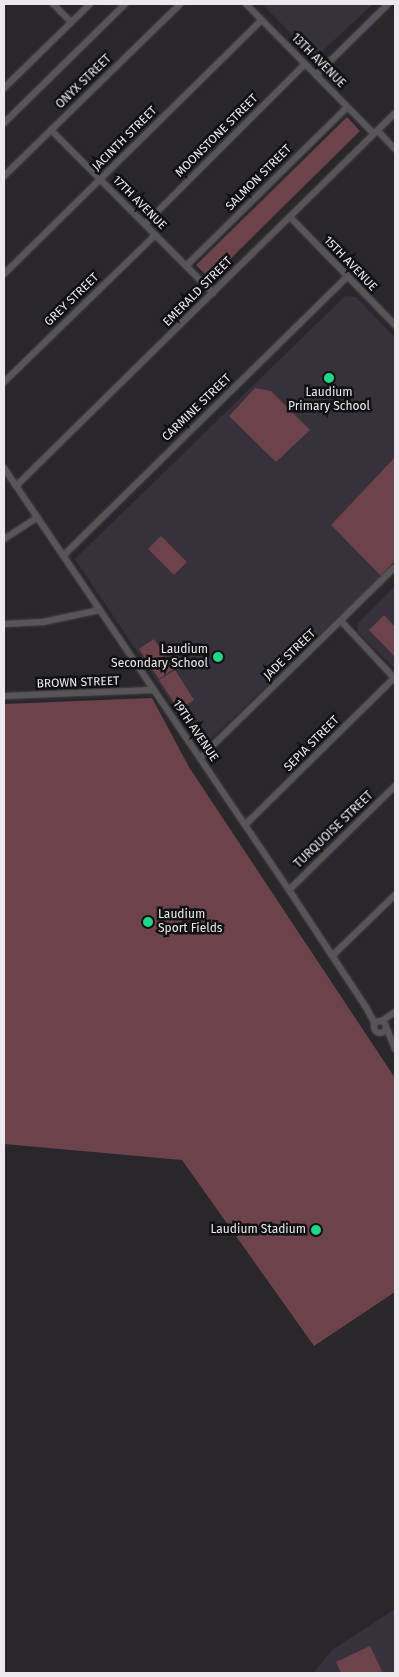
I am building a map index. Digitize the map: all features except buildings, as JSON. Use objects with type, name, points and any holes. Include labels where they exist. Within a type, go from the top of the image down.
[{"type":"street","points":[[53,4],[71,22]]},
{"type":"street","points":[[4,88],[90,4]]},
{"type":"street","points":[[4,123],[125,4]]},
{"type":"street","name":"ONYX STREET","points":[[4,176],[180,4]]},
{"type":"street","name":"13TH AVENUE","points":[[246,4],[347,107],[395,149]]},
{"type":"street","points":[[316,75],[388,4]]},
{"type":"street","name":"JACINTH STREET","points":[[4,274],[262,20]]},
{"type":"street","name":"MOONSTONE STREET","points":[[145,224],[305,64]]},
{"type":"street","name":"SALMON STREET","points":[[186,266],[347,107]]},
{"type":"street","name":"EMERALD STREET","points":[[16,486],[395,113]]},
{"type":"street","name":"17TH AVENUE","points":[[51,130],[213,293]]},
{"type":"street","name":"15TH AVENUE","points":[[290,217],[346,278],[395,326]]},
{"type":"street","name":"GREY STREET","points":[[4,382],[155,235]]},
{"type":"street","name":"CARMINE STREET","points":[[64,555],[346,278]]},
{"type":"street","name":"19TH AVENUE","points":[[4,468],[366,1007],[382,1026],[395,1049]]},
{"type":"street","points":[[4,539],[38,517]]},
{"type":"street","name":"JADE STREET","points":[[200,758],[395,567]]},
{"type":"street","points":[[4,624],[50,621],[100,610]]},
{"type":"street","points":[[341,621],[395,679]]},
{"type":"street","name":"SEPIA STREET","points":[[245,826],[395,679]]},
{"type":"street","name":"BROWN STREET","points":[[4,696],[153,690]]},
{"type":"street","name":"TURQUOISE STREET","points":[[289,890],[395,786]]},
{"type":"street","points":[[332,956],[395,895]]},
{"type":"street","points":[[382,1026],[395,1013]]},
{"type":"shaded area","points":[[262,4],[373,4],[315,58]]},
{"type":"shaded area","points":[[347,117],[360,131],[210,279],[196,265]]},
{"type":"shaded area","name":"Laudium Secondary School","points":[[345,296],[356,297],[395,338],[395,457],[331,525],[381,576],[211,739],[195,738],[75,559]]},
{"type":"shaded area","points":[[255,388],[271,391],[310,430],[276,462],[229,416]]},
{"type":"shaded area","points":[[395,457],[395,561],[381,576],[331,525]]},
{"type":"shaded area","points":[[161,536],[187,562],[174,575],[148,549]]},
{"type":"shaded area","points":[[395,586],[395,669],[358,632],[358,623]]},
{"type":"shaded area","points":[[384,615],[395,627],[395,657],[369,630]]},
{"type":"shaded area","points":[[154,639],[174,669],[159,679],[139,649]]},
{"type":"shaded area","points":[[175,670],[194,700],[179,710],[159,680]]},
{"type":"shaded area","name":"Laudium Sport Fields","points":[[152,698],[189,767],[395,1078],[395,1292],[314,1346],[182,1160],[4,1144],[4,704]]},
{"type":"shaded area","points":[[395,1609],[395,1673],[313,1673],[332,1650]]},
{"type":"shaded area","points":[[370,1646],[383,1673],[341,1673],[336,1662]]},
{"type":"place","name":"Laudium Primary School","points":[[329,378]]},
{"type":"place","name":"Laudium Secondary School","points":[[218,657]]},
{"type":"place","name":"Laudium Sport Fields","points":[[148,922]]},
{"type":"place","name":"Laudium Stadium","points":[[316,1230]]}]
